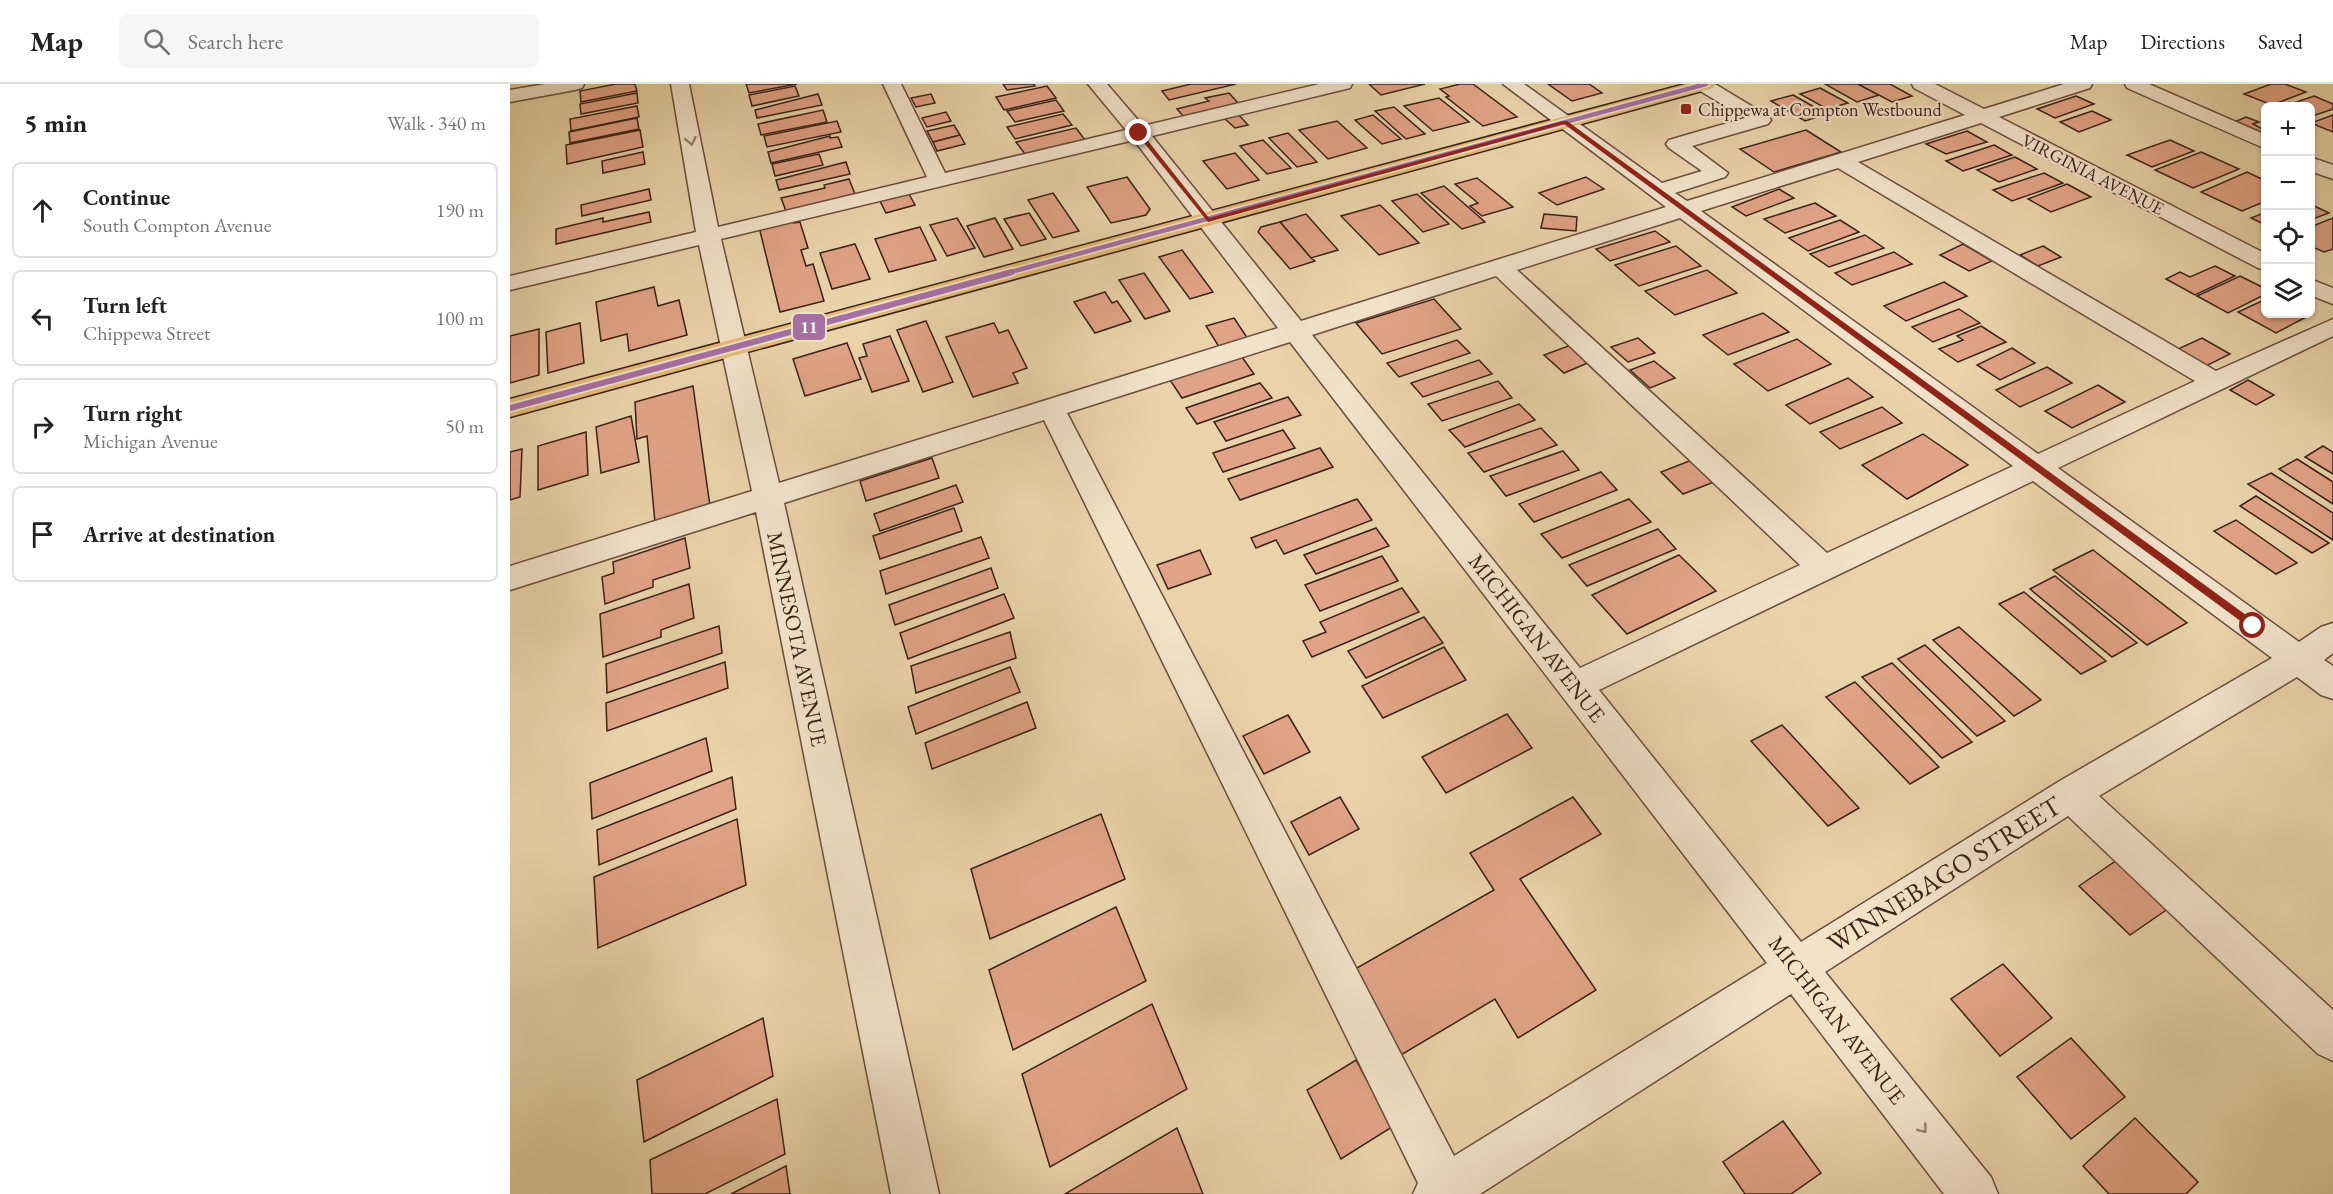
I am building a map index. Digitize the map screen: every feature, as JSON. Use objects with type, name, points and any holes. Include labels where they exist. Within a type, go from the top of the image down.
[{"type":"main road","points":[[510,408],[1705,84]]},
{"type":"street","points":[[510,96],[575,84]]},
{"type":"street","name":"MINNESOTA AVENUE","points":[[680,84],[708,234],[768,498],[915,1194]]},
{"type":"street","points":[[892,84],[939,181]]},
{"type":"street","name":"MICHIGAN AVENUE","points":[[1097,84],[1208,220],[1974,1194]]},
{"type":"street","points":[[510,283],[1139,133],[1304,88],[1342,84]]},
{"type":"street","points":[[1512,84],[2333,685]]},
{"type":"street","points":[[1659,190],[1718,173],[1676,144],[1761,120],[1705,84]]},
{"type":"street","name":"VIRGINIA AVENUE","points":[[1921,84],[2261,261]]},
{"type":"street","points":[[510,578],[2083,84]]},
{"type":"street","points":[[2134,84],[2261,141]]},
{"type":"street","points":[[1840,160],[2215,382]]},
{"type":"street","points":[[2315,165],[2333,173]]},
{"type":"street","points":[[1499,266],[1823,568]]},
{"type":"street","points":[[2315,288],[2333,297]]},
{"type":"street","points":[[1575,686],[2333,326]]},
{"type":"street","points":[[1051,408],[1444,1192]]},
{"type":"street","name":"WINNEBAGO STREET","points":[[1444,1192],[2072,794],[2299,659],[2333,636]]},
{"type":"street","points":[[2072,794],[2333,1039]]},
{"type":"building","points":[[616,84],[635,84],[637,91],[581,102],[580,91]]},
{"type":"building","points":[[746,84],[797,84],[749,93]]},
{"type":"building","points":[[1003,84],[1034,84],[1035,86],[1007,90]]},
{"type":"building","points":[[1191,84],[1236,84],[1169,100],[1162,91]]},
{"type":"building","points":[[1369,84],[1425,84],[1381,95]]},
{"type":"building","points":[[1460,84],[1473,84],[1517,117],[1483,126],[1446,97],[1449,96],[1440,89]]},
{"type":"building","points":[[1548,84],[1589,84],[1602,93],[1572,101]]},
{"type":"building","points":[[1825,84],[1858,84],[1879,95],[1857,102]]},
{"type":"building","points":[[1858,84],[1890,84],[1912,96],[1892,102]]},
{"type":"building","points":[[2271,84],[2285,84],[2306,92],[2280,102],[2264,102],[2244,94]]},
{"type":"building","points":[[795,86],[799,96],[752,106],[749,95]]},
{"type":"building","points":[[1047,86],[1056,98],[1004,110],[996,97]]},
{"type":"building","points":[[1820,88],[1848,103],[1827,109],[1800,94]]},
{"type":"building","points":[[637,93],[638,103],[581,114],[580,104]]},
{"type":"building","points":[[1229,93],[1239,104],[1184,117],[1177,109],[1209,101],[1205,98]]},
{"type":"building","points":[[818,94],[822,105],[757,118],[755,110]]},
{"type":"building","points":[[931,94],[935,103],[916,107],[911,98]]},
{"type":"building","points":[[1793,95],[1827,114],[1805,121],[1771,101]]},
{"type":"building","points":[[2076,96],[2094,104],[2055,118],[2037,109]]},
{"type":"building","points":[[2314,96],[2333,104],[2333,109],[2315,115],[2315,102],[2297,102]]},
{"type":"building","points":[[1439,98],[1469,122],[1433,131],[1404,106]]},
{"type":"building","points":[[1056,100],[1064,111],[1015,122],[1007,111]]},
{"type":"building","points":[[637,106],[639,117],[571,131],[570,119]]},
{"type":"building","points":[[1394,107],[1425,134],[1406,139],[1375,111]]},
{"type":"building","points":[[823,110],[827,122],[761,135],[758,124]]},
{"type":"building","points":[[2092,111],[2111,120],[2079,132],[2060,122]]},
{"type":"building","points":[[946,112],[951,121],[927,127],[922,118]]},
{"type":"building","points":[[1063,114],[1072,125],[1015,139],[1007,127]]},
{"type":"building","points":[[1238,114],[1248,125],[1235,128],[1224,118]]},
{"type":"building","points":[[1373,115],[1401,139],[1382,144],[1355,120]]},
{"type":"building","points":[[2333,115],[2333,132],[2315,125],[2315,122]]},
{"type":"building","points":[[2246,117],[2259,122],[2253,124],[2261,128],[2261,133],[2259,134],[2232,123]]},
{"type":"building","points":[[637,118],[639,129],[570,143],[569,132]]},
{"type":"building","points":[[837,121],[841,132],[767,147],[764,136]]},
{"type":"building","points":[[1337,121],[1367,148],[1328,159],[1299,130]]},
{"type":"building","points":[[954,125],[960,135],[933,142],[927,131]]},
{"type":"building","points":[[1076,128],[1085,140],[1025,154],[1016,142]]},
{"type":"building","points":[[640,130],[643,147],[567,164],[566,145]]},
{"type":"building","points":[[1806,130],[1841,152],[1774,172],[1740,149]]},
{"type":"building","points":[[1967,131],[1987,142],[1946,154],[1926,144]]},
{"type":"building","points":[[1288,133],[1317,162],[1297,167],[1269,138]]},
{"type":"building","points":[[960,135],[965,144],[937,151],[933,142]]},
{"type":"building","points":[[830,136],[830,138],[838,137],[842,147],[771,163],[768,152]]},
{"type":"building","points":[[1263,140],[1291,168],[1267,174],[1240,146]]},
{"type":"building","points":[[2170,140],[2194,151],[2152,167],[2127,155]]},
{"type":"building","points":[[1994,145],[2012,155],[1963,171],[1946,161]]},
{"type":"building","points":[[643,152],[645,164],[603,173],[602,161]]},
{"type":"building","points":[[2201,152],[2239,169],[2193,188],[2155,170]]},
{"type":"building","points":[[1235,153],[1259,180],[1227,189],[1203,161]]},
{"type":"building","points":[[819,154],[823,165],[775,176],[772,164]]},
{"type":"building","points":[[2015,157],[2037,169],[1999,182],[1977,170]]},
{"type":"building","points":[[846,162],[850,174],[779,190],[776,180]]},
{"type":"building","points":[[2247,172],[2261,179],[2261,203],[2242,211],[2201,192]]},
{"type":"building","points":[[2044,173],[2063,183],[2012,201],[1993,190]]},
{"type":"building","points":[[1127,177],[1150,209],[1146,215],[1111,223],[1087,187]]},
{"type":"building","points":[[1586,177],[1604,189],[1557,205],[1539,193]]},
{"type":"building","points":[[1477,178],[1513,207],[1482,216],[1470,206],[1478,203],[1455,184]]},
{"type":"building","points":[[849,179],[855,194],[786,211],[781,198],[825,188],[824,185]]},
{"type":"building","points":[[2067,184],[2091,197],[2051,212],[2028,199]]},
{"type":"building","points":[[1444,186],[1485,222],[1462,229],[1421,193]]},
{"type":"building","points":[[649,189],[651,200],[582,216],[581,205]]},
{"type":"building","points":[[1779,189],[1794,198],[1746,216],[1732,207]]},
{"type":"building","points":[[1053,193],[1079,231],[1053,238],[1028,200]]},
{"type":"building","points":[[909,194],[915,205],[886,213],[880,201]]},
{"type":"building","points":[[1417,194],[1449,224],[1423,232],[1392,201]]},
{"type":"building","points":[[1815,203],[1836,216],[1785,233],[1764,219]]},
{"type":"building","points":[[1380,205],[1419,243],[1379,255],[1341,216]]},
{"type":"building","points":[[2315,206],[2329,213],[2315,218]]},
{"type":"building","points":[[649,212],[651,222],[556,244],[556,229],[603,218],[603,222]]},
{"type":"building","points":[[1029,213],[1046,239],[1021,246],[1004,219]]},
{"type":"building","points":[[1306,214],[1338,250],[1311,258],[1280,222]]},
{"type":"building","points":[[1544,214],[1577,217],[1576,231],[1541,228]]},
{"type":"building","points":[[2261,214],[2261,223],[2251,218]]},
{"type":"building","points":[[957,218],[975,248],[947,256],[930,225]]},
{"type":"building","points":[[995,218],[1013,249],[984,257],[967,226]]},
{"type":"building","points":[[2333,218],[2333,249],[2324,252],[2315,248],[2315,225]]},
{"type":"building","points":[[793,219],[794,223],[800,222],[808,248],[801,250],[806,266],[813,264],[824,301],[780,312],[759,227]]},
{"type":"building","points":[[1840,220],[1859,232],[1808,251],[1789,238]]},
{"type":"building","points":[[1280,222],[1315,261],[1290,269],[1258,232],[1261,227]]},
{"type":"building","points":[[920,227],[936,260],[889,272],[875,239]]},
{"type":"building","points":[[1655,231],[1670,242],[1610,261],[1596,249]]},
{"type":"building","points":[[1865,235],[1884,248],[1829,267],[1810,254]]},
{"type":"building","points":[[855,244],[870,279],[832,289],[820,253]]},
{"type":"building","points":[[1963,244],[1992,261],[1969,271],[1940,255]]},
{"type":"building","points":[[1676,246],[1701,266],[1639,286],[1615,265]]},
{"type":"building","points":[[2043,246],[2061,257],[2038,266],[2020,255]]},
{"type":"building","points":[[1182,250],[1213,292],[1190,299],[1159,257]]},
{"type":"building","points":[[1894,252],[1912,264],[1852,285],[1835,273]]},
{"type":"building","points":[[2215,266],[2235,276],[2195,295],[2166,279],[2180,272],[2190,277]]},
{"type":"building","points":[[1707,270],[1737,293],[1675,315],[1645,291]]},
{"type":"building","points":[[1144,273],[1170,311],[1145,319],[1119,280]]},
{"type":"building","points":[[2240,276],[2261,286],[2261,296],[2228,313],[2197,296]]},
{"type":"building","points":[[1944,282],[1967,296],[1906,321],[1884,306]]},
{"type":"building","points":[[654,287],[658,306],[679,300],[687,335],[629,351],[627,334],[601,341],[596,302]]},
{"type":"building","points":[[1105,292],[1112,303],[1117,301],[1131,321],[1095,333],[1074,302]]},
{"type":"building","points":[[1434,299],[1461,329],[1382,354],[1356,323]]},
{"type":"building","points":[[2261,301],[2261,318],[2304,318],[2276,333],[2238,312]]},
{"type":"building","points":[[1959,309],[1980,323],[1933,342],[1912,327]]},
{"type":"building","points":[[1763,313],[1789,332],[1728,355],[1703,335]]},
{"type":"building","points":[[1234,318],[1248,339],[1219,347],[1206,326]]},
{"type":"building","points":[[926,321],[953,382],[923,392],[897,330]]},
{"type":"building","points":[[580,323],[584,363],[548,373],[546,332]]},
{"type":"building","points":[[994,323],[999,333],[1008,330],[1027,368],[1013,373],[1018,383],[973,397],[946,337]]},
{"type":"building","points":[[1981,326],[2006,342],[1958,362],[1939,349],[1963,340],[1957,336]]},
{"type":"building","points":[[539,329],[539,375],[510,383],[510,336]]},
{"type":"building","points":[[890,336],[909,381],[872,392],[859,358],[867,356],[863,344]]},
{"type":"building","points":[[1638,338],[1655,353],[1628,362],[1611,347]]},
{"type":"building","points":[[2202,338],[2230,354],[2206,366],[2178,349]]},
{"type":"building","points":[[1797,339],[1831,364],[1768,391],[1734,364]]},
{"type":"building","points":[[1457,340],[1470,353],[1399,377],[1387,363]]},
{"type":"building","points":[[847,343],[861,379],[805,396],[793,359]]},
{"type":"building","points":[[1571,345],[1590,362],[1564,373],[1544,355]]},
{"type":"building","points":[[2012,348],[2035,363],[2000,380],[1977,365]]},
{"type":"building","points":[[1242,357],[1254,374],[1182,398],[1170,380]]},
{"type":"building","points":[[1479,360],[1492,374],[1423,397],[1411,383]]},
{"type":"building","points":[[1654,361],[1675,378],[1650,388],[1630,370]]},
{"type":"building","points":[[2047,367],[2072,383],[2020,407],[1996,390]]},
{"type":"building","points":[[1848,378],[1873,397],[1810,424],[1786,405]]},
{"type":"building","points":[[2248,380],[2274,395],[2256,405],[2230,390]]},
{"type":"building","points":[[1498,381],[1512,398],[1442,421],[1428,404]]},
{"type":"building","points":[[1260,383],[1272,398],[1197,424],[1186,408]]},
{"type":"building","points":[[2098,385],[2125,402],[2072,428],[2045,411]]},
{"type":"building","points":[[693,386],[710,506],[655,523],[647,436],[637,439],[635,402]]},
{"type":"building","points":[[1288,397],[1301,415],[1226,441],[1214,422]]},
{"type":"building","points":[[1519,404],[1535,420],[1465,447],[1449,430]]},
{"type":"building","points":[[1882,407],[1902,423],[1840,449],[1820,432]]},
{"type":"building","points":[[631,416],[639,462],[601,473],[596,427]]},
{"type":"building","points":[[1541,428],[1557,445],[1484,472],[1468,453]]},
{"type":"building","points":[[1283,430],[1295,448],[1223,472],[1213,453]]},
{"type":"building","points":[[586,432],[588,475],[538,490],[538,446]]},
{"type":"building","points":[[1923,434],[1968,465],[1907,499],[1862,465]]},
{"type":"building","points":[[2323,446],[2333,452],[2333,474],[2305,457]]},
{"type":"building","points":[[1320,448],[1333,467],[1240,500],[1228,479]]},
{"type":"building","points":[[522,449],[520,497],[510,500],[510,452]]},
{"type":"building","points":[[1563,451],[1579,470],[1506,496],[1490,476]]},
{"type":"building","points":[[932,458],[939,478],[866,501],[860,481]]},
{"type":"building","points":[[2297,459],[2333,482],[2333,504],[2279,469]]},
{"type":"building","points":[[1692,460],[1714,482],[1683,494],[1661,472]]},
{"type":"building","points":[[1601,472],[1617,490],[1534,522],[1519,504]]},
{"type":"building","points":[[2271,473],[2333,513],[2333,540],[2248,484]]},
{"type":"building","points":[[956,485],[963,502],[880,531],[874,514]]},
{"type":"building","points":[[2256,496],[2329,543],[2312,553],[2240,506]]},
{"type":"building","points":[[1357,499],[1372,520],[1284,554],[1276,540],[1256,548],[1251,538]]},
{"type":"building","points":[[1629,499],[1651,522],[1562,558],[1541,534]]},
{"type":"building","points":[[954,508],[962,531],[880,559],[873,536]]},
{"type":"building","points":[[2236,520],[2297,563],[2276,574],[2214,531]]},
{"type":"building","points":[[1376,528],[1389,546],[1316,574],[1304,555]]},
{"type":"building","points":[[1658,529],[1676,549],[1587,586],[1569,565]]},
{"type":"building","points":[[981,537],[989,558],[886,594],[880,571]]},
{"type":"building","points":[[685,538],[690,568],[653,580],[653,587],[605,604],[602,577],[614,573],[613,562]]},
{"type":"building","points":[[1200,550],[1211,574],[1168,589],[1157,565]]},
{"type":"building","points":[[2093,550],[2187,623],[2147,645],[2053,570]]},
{"type":"building","points":[[1679,555],[1716,591],[1627,634],[1592,595]]},
{"type":"building","points":[[1382,556],[1398,581],[1320,611],[1305,585]]},
{"type":"building","points":[[991,568],[998,588],[895,625],[889,605]]},
{"type":"building","points":[[2055,576],[2137,643],[2112,657],[2030,589]]},
{"type":"building","points":[[689,584],[694,618],[661,630],[661,637],[603,657],[600,614]]},
{"type":"building","points":[[1402,588],[1419,612],[1312,657],[1303,641],[1326,632],[1320,622]]},
{"type":"building","points":[[2024,592],[2106,661],[2081,674],[1999,604]]},
{"type":"building","points":[[1004,594],[1014,618],[908,659],[900,633]]},
{"type":"building","points":[[1424,617],[1443,643],[1366,678],[1348,651]]},
{"type":"building","points":[[719,626],[722,653],[607,693],[606,664]]},
{"type":"building","points":[[1959,627],[2041,700],[2014,716],[1933,640]]},
{"type":"building","points":[[1010,632],[1016,658],[916,693],[911,666]]},
{"type":"building","points":[[1925,645],[2005,721],[1977,736],[1898,659]]},
{"type":"building","points":[[1444,647],[1466,680],[1383,718],[1362,686]]},
{"type":"building","points":[[725,662],[728,688],[607,731],[606,703]]},
{"type":"building","points":[[1892,663],[1972,742],[1942,758],[1862,677]]},
{"type":"building","points":[[1010,667],[1020,692],[916,734],[908,707]]},
{"type":"building","points":[[1855,682],[1939,767],[1910,784],[1826,697]]},
{"type":"building","points":[[1027,702],[1036,728],[932,769],[925,743]]},
{"type":"building","points":[[1507,714],[1532,748],[1446,793],[1422,757]]},
{"type":"building","points":[[1288,715],[1310,752],[1264,774],[1243,736]]},
{"type":"building","points":[[1782,725],[1859,808],[1828,826],[1751,741]]},
{"type":"building","points":[[706,738],[712,771],[592,819],[590,783]]},
{"type":"building","points":[[732,777],[736,809],[599,865],[597,830]]},
{"type":"building","points":[[1340,797],[1359,829],[1309,855],[1291,822]]},
{"type":"building","points":[[1573,797],[1601,834],[1520,879],[1596,990],[1518,1038],[1495,999],[1401,1055],[1355,969],[1494,890],[1470,853]]},
{"type":"building","points":[[1101,814],[1125,879],[990,939],[971,869]]},
{"type":"building","points":[[737,819],[746,885],[598,948],[594,877]]},
{"type":"building","points":[[2120,858],[2172,906],[2130,935],[2079,886]]},
{"type":"building","points":[[1116,907],[1146,981],[1013,1050],[989,970]]},
{"type":"building","points":[[2003,964],[2052,1018],[2000,1056],[1951,999]]},
{"type":"building","points":[[1152,1004],[1187,1089],[1050,1167],[1022,1074]]},
{"type":"building","points":[[763,1018],[773,1076],[644,1142],[637,1080]]},
{"type":"building","points":[[2071,1038],[2125,1097],[2071,1139],[2017,1077]]},
{"type":"building","points":[[1356,1060],[1392,1127],[1341,1159],[1307,1090]]},
{"type":"building","points":[[777,1099],[785,1154],[705,1194],[652,1194],[650,1160]]},
{"type":"building","points":[[2135,1118],[2198,1182],[2186,1194],[2109,1194],[2083,1166]]},
{"type":"building","points":[[1783,1121],[1821,1173],[1791,1194],[1745,1194],[1723,1162]]},
{"type":"building","points":[[1177,1128],[1203,1194],[1065,1194]]},
{"type":"building","points":[[786,1166],[790,1194],[731,1194]]},
{"type":"transit line","name":"11","points":[[510,408],[1706,84]]},
{"type":"place","name":"Chippewa at Compton Westbound","points":[[1686,109]]},
{"type":"route","points":[[1139,133],[1208,220],[1565,122],[2253,626]]}]
